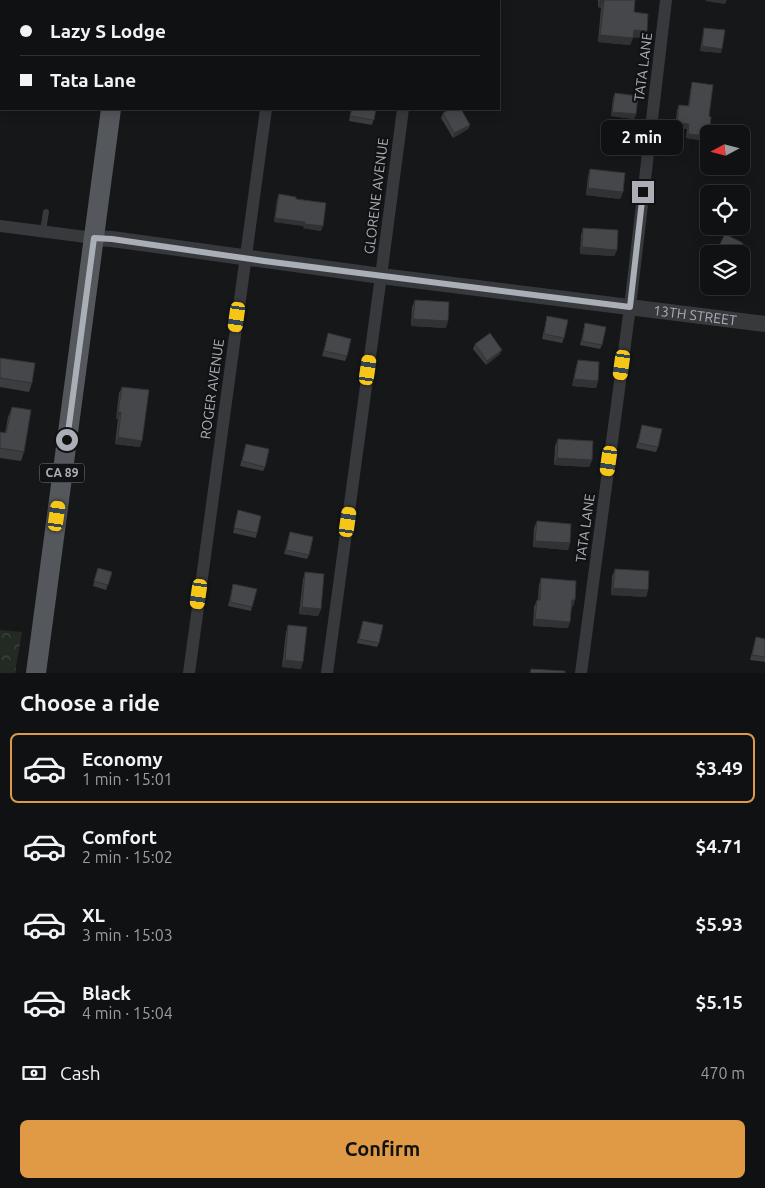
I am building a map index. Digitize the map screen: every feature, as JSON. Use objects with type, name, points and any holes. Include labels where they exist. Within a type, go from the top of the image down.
[{"type":"main road","name":"CA 89","points":[[36,673],[111,110]]},
{"type":"street","name":"TATA LANE","points":[[581,673],[630,307],[666,0]]},
{"type":"street","name":"ROGER AVENUE","points":[[188,673],[266,110]]},
{"type":"street","name":"GLORENE AVENUE","points":[[327,673],[403,110]]},
{"type":"street","name":"13TH STREET","points":[[0,226],[765,324]]},
{"type":"lane","points":[[43,231],[46,212]]},
{"type":"green space","points":[[0,630],[22,632],[15,673],[0,673]]},
{"type":"building","points":[[600,0],[635,0],[634,12],[648,14],[647,31],[634,30],[633,38],[600,35],[604,1]]},
{"type":"building","points":[[704,28],[725,30],[722,49],[702,46]]},
{"type":"building","points":[[692,82],[713,85],[709,116],[711,117],[710,125],[700,125],[700,135],[688,134],[689,124],[677,123],[679,105],[689,106]]},
{"type":"building","points":[[615,93],[638,96],[636,114],[612,112]]},
{"type":"building","points":[[352,110],[376,110],[374,120],[350,116]]},
{"type":"building","points":[[448,110],[462,110],[470,125],[454,133],[443,113]]},
{"type":"building","points":[[590,169],[625,173],[623,192],[588,188]]},
{"type":"building","points":[[279,194],[296,197],[296,199],[326,203],[323,226],[275,218]]},
{"type":"building","points":[[583,228],[618,230],[617,250],[582,247]]},
{"type":"building","points":[[724,235],[743,243],[742,245],[720,245]]},
{"type":"building","points":[[415,300],[449,302],[448,321],[413,319]]},
{"type":"building","points":[[547,316],[568,320],[564,338],[544,334]]},
{"type":"building","points":[[585,323],[606,327],[602,345],[582,341]]},
{"type":"building","points":[[328,333],[351,339],[347,356],[324,351]]},
{"type":"building","points":[[490,333],[502,350],[487,361],[475,344]]},
{"type":"building","points":[[0,358],[35,363],[32,383],[0,378]]},
{"type":"building","points":[[578,360],[599,362],[598,381],[574,379]]},
{"type":"building","points":[[122,387],[149,390],[142,441],[118,437],[121,412],[118,412]]},
{"type":"building","points":[[12,407],[31,410],[24,452],[0,448],[0,432],[6,433]]},
{"type":"building","points":[[642,425],[662,429],[658,447],[638,443]]},
{"type":"building","points":[[558,439],[593,441],[592,460],[557,458]]},
{"type":"building","points":[[246,444],[269,449],[265,467],[242,461]]},
{"type":"building","points":[[238,510],[261,516],[257,533],[234,528]]},
{"type":"building","points":[[537,521],[571,524],[570,543],[535,541]]},
{"type":"building","points":[[290,532],[313,537],[309,555],[286,550]]},
{"type":"building","points":[[98,568],[112,572],[108,585],[94,581]]},
{"type":"building","points":[[615,569],[649,571],[648,590],[613,588]]},
{"type":"building","points":[[305,572],[324,574],[321,609],[302,607]]},
{"type":"building","points":[[541,578],[576,581],[575,600],[572,600],[570,622],[535,619],[537,600],[540,600]]},
{"type":"building","points":[[233,584],[257,589],[252,607],[230,602]]},
{"type":"building","points":[[363,621],[383,625],[379,643],[359,639]]},
{"type":"building","points":[[288,625],[307,627],[303,662],[285,660]]},
{"type":"building","points":[[756,637],[765,639],[765,657],[752,655]]},
{"type":"building","points":[[531,669],[565,671],[565,673],[530,673]]},
{"type":"route","points":[[67,440],[94,238],[630,307],[643,192]]}]
